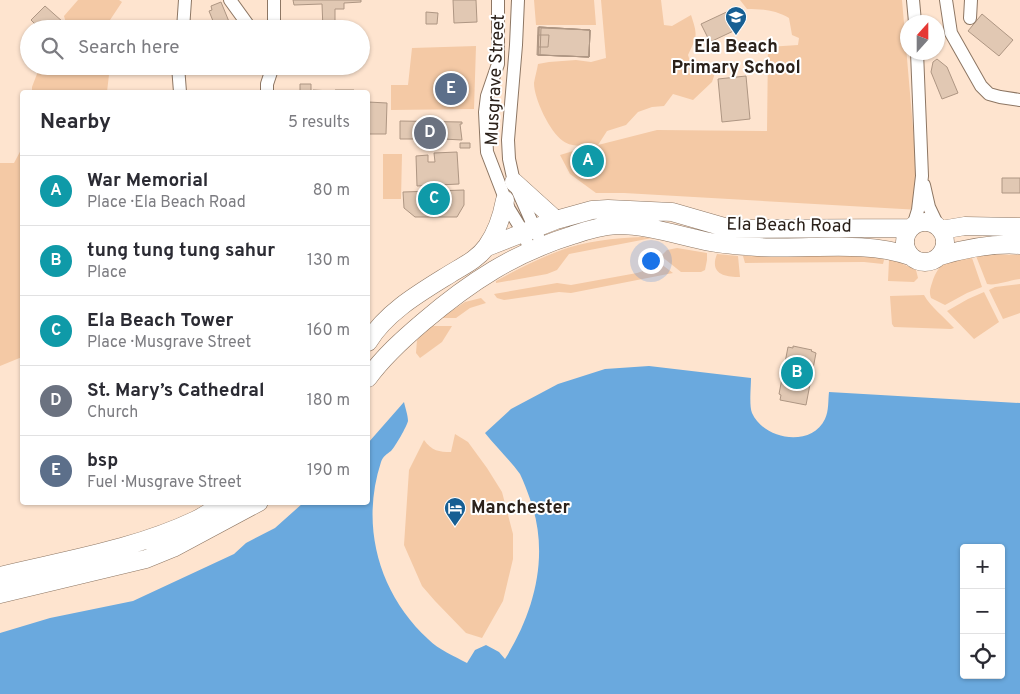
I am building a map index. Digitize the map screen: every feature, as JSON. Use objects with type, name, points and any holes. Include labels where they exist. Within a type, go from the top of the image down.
[{"type":"highway","points":[[514,182],[556,220]]},
{"type":"highway","points":[[390,351],[371,337],[393,314],[483,251],[499,224],[506,200]]},
{"type":"highway","name":"Ela Beach Road","points":[[483,251],[556,220],[592,210],[619,208],[672,212],[731,229],[912,227]]},
{"type":"highway","points":[[940,256],[946,243],[940,229],[929,222],[912,227],[907,233],[905,245],[910,256],[920,262],[931,262],[940,256],[988,245],[1020,245]]},
{"type":"highway","name":"Ela Beach Road","points":[[370,376],[390,351],[462,290],[494,269],[536,247],[589,230],[617,225],[650,228],[731,245],[766,248],[876,248],[898,251],[910,256]]},
{"type":"highway","points":[[940,229],[965,226],[1020,227]]},
{"type":"highway","points":[[0,576],[148,540],[197,520],[221,505]]},
{"type":"highway","points":[[0,594],[146,558],[173,548],[253,505]]},
{"type":"street","points":[[184,20],[185,0]]},
{"type":"street","points":[[230,0],[244,20]]},
{"type":"street","points":[[274,0],[274,20]]},
{"type":"street","name":"Musgrave Street","points":[[498,0],[498,64],[485,112],[487,152],[509,209],[529,230]]},
{"type":"street","name":"Musgrave Street","points":[[518,0],[515,65],[508,140],[509,159],[514,182],[536,247]]},
{"type":"street","points":[[912,0],[914,15]]},
{"type":"street","points":[[946,0],[951,33],[981,86],[989,94],[1020,100]]},
{"type":"street","points":[[970,18],[971,0]]},
{"type":"street","points":[[912,227],[918,210],[922,176],[917,60]]},
{"type":"street","points":[[179,75],[180,90]]},
{"type":"street","points":[[267,90],[270,75]]},
{"type":"street","points":[[493,82],[512,84]]},
{"type":"street","points":[[922,176],[929,207],[940,229]]},
{"type":"shaded area","points":[[78,0],[119,0],[122,2],[110,20],[65,20],[64,16]]},
{"type":"shaded area","points":[[534,0],[594,0],[596,25],[536,25]]},
{"type":"shaded area","points":[[601,0],[661,0],[664,25],[672,26],[691,15],[696,32],[695,40],[688,55],[692,67],[710,64],[716,70],[712,82],[693,100],[673,94],[664,106],[652,107],[638,112],[626,125],[607,131],[598,145],[657,130],[767,131],[768,47],[798,45],[799,38],[792,35],[789,18],[769,10],[747,9],[740,0],[902,0],[903,15],[900,15],[900,60],[907,60],[920,210],[596,193],[570,174],[560,155],[593,145],[573,145],[558,137],[548,123],[540,106],[534,83],[538,64],[576,60],[591,62],[606,58]]},
{"type":"shaded area","points":[[476,46],[474,109],[391,110],[391,85],[408,85],[412,48]]},
{"type":"shaded area","points":[[37,75],[109,75],[107,90],[32,90]]},
{"type":"shaded area","points":[[20,152],[20,358],[0,366],[0,163],[14,163]]},
{"type":"shaded area","points":[[383,154],[402,154],[401,199],[383,199]]},
{"type":"shaded area","points":[[642,237],[652,238],[569,254],[557,270],[547,274],[496,283],[496,281],[527,265],[569,248],[600,241]]},
{"type":"shaded area","points":[[677,248],[707,253],[705,270],[701,272],[681,272],[661,256],[667,250]]},
{"type":"shaded area","points":[[717,254],[738,256],[740,277],[724,275],[717,270],[715,261]]},
{"type":"shaded area","points":[[865,254],[882,257],[884,260],[883,264],[864,262],[745,263],[743,256]]},
{"type":"shaded area","points":[[979,254],[1020,255],[1020,279],[987,284],[976,256]]},
{"type":"shaded area","points":[[971,255],[982,287],[945,305],[931,298],[930,290],[932,283],[942,265],[951,259]]},
{"type":"shaded area","points":[[892,259],[916,270],[918,278],[914,282],[888,281],[889,260]]},
{"type":"shaded area","points":[[657,261],[673,273],[571,293],[559,292],[504,300],[497,298],[494,294],[557,283],[571,285],[637,273],[649,269]]},
{"type":"shaded area","points":[[1020,284],[1020,313],[1003,319],[989,290],[995,287]]},
{"type":"shaded area","points":[[984,292],[999,322],[974,339],[947,311]]},
{"type":"shaded area","points":[[924,295],[954,328],[894,327],[892,324],[890,296]]},
{"type":"shaded area","points":[[481,298],[486,303],[470,308],[456,318],[441,318],[465,302]]},
{"type":"shaded area","points":[[432,326],[452,326],[442,342],[420,358],[416,353],[417,340]]},
{"type":"shaded area","points":[[455,434],[468,442],[502,492],[513,534],[513,559],[503,601],[482,638],[466,633],[422,586],[404,545],[409,470],[424,440],[430,447],[436,450],[451,452]]},
{"type":"water","points":[[649,366],[751,378],[750,401],[752,413],[766,429],[788,437],[799,437],[809,434],[818,428],[826,416],[829,392],[1020,403],[1020,694],[0,694],[0,633],[50,618],[133,601],[234,554],[246,543],[275,528],[301,505],[370,505],[370,441],[404,402],[408,416],[407,424],[393,449],[382,460],[375,486],[374,534],[378,558],[386,580],[397,601],[411,621],[437,646],[467,663],[475,650],[486,645],[499,652],[505,659],[516,641],[531,602],[539,561],[539,540],[536,520],[524,483],[520,474],[485,433],[511,409],[558,384],[605,369]]},
{"type":"building","points":[[293,0],[361,0],[361,2],[344,3],[344,9],[335,9],[335,20],[323,20],[322,4],[294,5]]},
{"type":"building","points":[[453,0],[476,0],[477,22],[454,23]]},
{"type":"building","points":[[221,2],[228,20],[213,20],[209,11],[212,10],[211,6]]},
{"type":"building","points":[[45,6],[61,20],[31,20]]},
{"type":"building","points":[[733,9],[742,27],[710,42],[701,24]]},
{"type":"building","points":[[426,12],[438,13],[437,24],[426,24]]},
{"type":"building","points":[[982,14],[1013,40],[999,56],[968,31]]},
{"type":"building","points":[[538,27],[590,30],[589,57],[537,55]]},
{"type":"building","points":[[539,27],[590,30],[589,57],[538,55]]},
{"type":"building","points":[[539,27],[590,30],[589,57],[538,55]]},
{"type":"building","points":[[541,28],[590,30],[589,57],[540,55]]},
{"type":"building","points":[[538,35],[549,35],[548,47],[538,47]]},
{"type":"building","points":[[938,60],[947,67],[958,93],[942,99],[931,72],[933,62]]},
{"type":"building","points":[[746,76],[750,119],[722,122],[718,79]]},
{"type":"building","points":[[300,84],[311,84],[311,90],[300,90]]},
{"type":"building","points":[[370,102],[387,103],[386,134],[370,134]]},
{"type":"building","points":[[400,121],[462,122],[460,124],[462,140],[443,139],[443,144],[416,144],[416,139],[400,139]]},
{"type":"building","points":[[460,143],[470,143],[470,148],[460,148]]},
{"type":"building","points":[[457,152],[459,184],[417,186],[416,156],[428,155],[428,162],[435,162],[434,153]]},
{"type":"building","points":[[1002,178],[1020,178],[1020,193],[1002,193]]},
{"type":"building","points":[[464,190],[464,205],[457,217],[415,217],[404,208],[403,192]]},
{"type":"building","points":[[793,346],[812,350],[816,353],[806,405],[780,400],[781,395],[779,394],[788,347],[793,348]]},
{"type":"place","name":"Ela Beach Primary School","points":[[736,36]]},
{"type":"place","name":"bsp","points":[[451,89]]},
{"type":"place","name":"St. Mary’s Cathedral","points":[[430,133]]},
{"type":"place","name":"War Memorial","points":[[588,161]]},
{"type":"place","name":"Ela Beach Tower","points":[[434,199]]},
{"type":"place","name":"tung tung tung sahur","points":[[797,373]]},
{"type":"place","name":"Manchester","points":[[455,527]]}]
